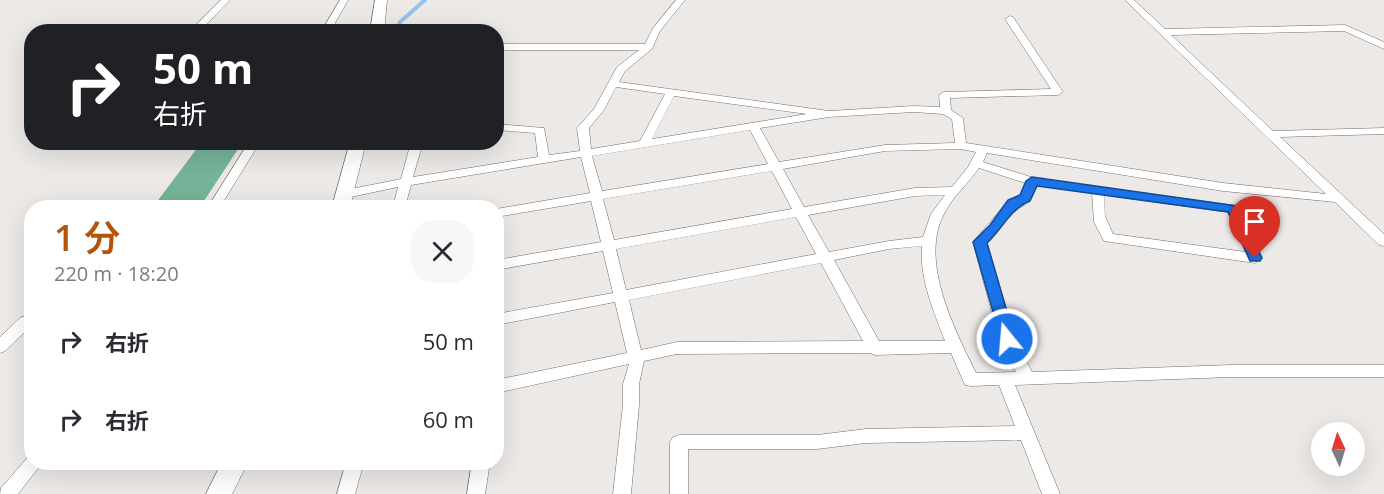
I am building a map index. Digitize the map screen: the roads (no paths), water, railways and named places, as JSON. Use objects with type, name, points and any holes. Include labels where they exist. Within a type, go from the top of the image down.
[{"type":"street","points":[[201,24],[226,0]]},
{"type":"street","points":[[330,24],[344,0]]},
{"type":"street","points":[[378,24],[381,0]]},
{"type":"street","points":[[622,494],[631,384],[637,363],[599,197],[586,153],[583,128],[599,110],[621,69],[650,47],[656,30],[681,0]]},
{"type":"street","points":[[1129,0],[1384,242]]},
{"type":"street","points":[[946,111],[944,95],[1058,92],[1011,19]]},
{"type":"street","points":[[1163,32],[1345,28],[1384,46]]},
{"type":"street","points":[[504,47],[650,47]]},
{"type":"street","points":[[614,84],[829,114]]},
{"type":"street","points":[[644,144],[671,92]]},
{"type":"street","points":[[356,150],[344,200],[406,182],[829,114],[914,109],[946,111],[957,118],[962,146]]},
{"type":"street","points":[[754,127],[875,349]]},
{"type":"street","points":[[504,128],[540,130],[544,160]]},
{"type":"street","points":[[1271,134],[1384,130]]},
{"type":"street","points":[[504,212],[885,148],[962,146],[1223,187],[1340,199]]},
{"type":"street","points":[[218,200],[250,150]]},
{"type":"street","points":[[401,200],[415,150]]},
{"type":"street","points":[[982,150],[978,164],[953,191],[936,216],[927,241],[932,279],[955,347],[971,380],[1005,381],[1231,371],[1384,372]]},
{"type":"street","points":[[978,164],[1032,181],[1233,209],[1255,258],[1109,238],[1102,228],[1097,212],[1098,191]]},
{"type":"street","points":[[1028,380],[1007,339],[980,242],[995,228],[1013,202],[1026,198],[1032,181]]},
{"type":"street","points":[[504,264],[915,192],[953,191]]},
{"type":"street","points":[[504,318],[824,257],[913,241],[927,241]]},
{"type":"street","points":[[0,347],[24,323]]},
{"type":"street","points":[[504,385],[676,348],[955,347]]},
{"type":"street","points":[[1005,381],[1051,494]]},
{"type":"street","points":[[679,494],[679,442],[817,442],[866,436],[1025,433]]},
{"type":"street","points":[[8,494],[28,470]]},
{"type":"street","points":[[219,494],[231,470]]},
{"type":"street","points":[[346,494],[353,470]]},
{"type":"street","points":[[476,494],[480,470]]},
{"type":"waterway","points":[[399,24],[425,0]]}]
